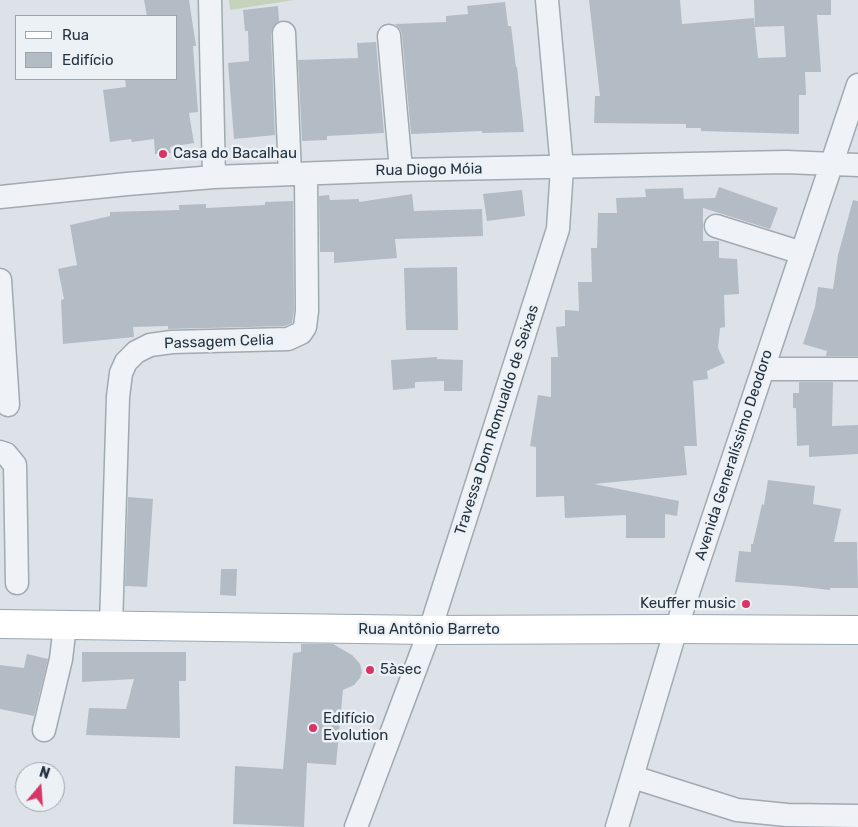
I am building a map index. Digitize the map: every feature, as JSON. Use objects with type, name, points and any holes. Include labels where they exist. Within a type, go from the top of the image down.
[{"type":"main road","name":"Rua Antônio Barreto","points":[[0,624],[430,630],[858,630]]},
{"type":"street","points":[[210,0],[214,177]]},
{"type":"street","name":"Travessa Dom Romualdo de Seixas","points":[[356,827],[430,630],[558,229],[562,168],[547,0]]},
{"type":"street","name":"Passagem Celia","points":[[111,626],[118,397],[121,373],[126,362],[136,352],[150,345],[172,342],[288,339],[301,333],[305,327],[307,312],[298,174],[284,34]]},
{"type":"street","points":[[389,36],[401,170]]},
{"type":"street","name":"Avenida Generalíssimo Deodoro","points":[[617,827],[676,629],[858,85]]},
{"type":"street","name":"Rua Diogo Móia","points":[[0,198],[126,184],[214,177],[401,170],[786,162],[858,165]]},
{"type":"street","points":[[716,226],[802,253]]},
{"type":"street","points":[[0,280],[8,405]]},
{"type":"street","points":[[763,368],[858,369]]},
{"type":"street","points":[[0,452],[6,454],[15,465],[17,583]]},
{"type":"street","points":[[44,730],[61,659],[65,626]]},
{"type":"street","points":[[633,777],[712,803],[744,811],[787,815],[858,816]]},
{"type":"green space","points":[[229,0],[294,0],[230,10]]},
{"type":"building","points":[[144,0],[189,0],[196,46],[193,46],[198,112],[189,113],[194,143],[170,147],[171,153],[155,154],[154,139],[132,142],[131,139],[110,142],[103,90],[126,87],[125,80],[178,80],[178,15],[147,15]]},
{"type":"building","points":[[589,0],[680,0],[682,24],[754,18],[758,58],[786,57],[784,26],[755,27],[754,0],[831,0],[831,15],[817,15],[821,72],[805,72],[806,95],[799,95],[799,134],[701,131],[701,128],[686,128],[686,124],[594,123],[595,96],[600,96]]},
{"type":"building","points":[[505,2],[508,26],[511,26],[517,67],[524,132],[482,133],[482,131],[411,134],[402,35],[400,29],[395,24],[446,22],[446,16],[468,14],[467,6]]},
{"type":"building","points":[[278,6],[279,21],[273,27],[271,34],[275,135],[234,139],[228,63],[249,61],[248,31],[245,31],[243,10]]},
{"type":"building","points":[[376,42],[384,133],[327,136],[327,140],[302,141],[298,60],[358,58],[357,43]]},
{"type":"building","points":[[719,187],[778,208],[770,229],[703,208],[703,241],[719,241],[719,258],[737,259],[739,294],[724,295],[725,327],[720,328],[718,348],[725,363],[707,371],[708,379],[693,381],[697,446],[684,446],[687,475],[594,484],[679,501],[677,516],[665,514],[665,538],[626,538],[626,515],[565,518],[564,496],[536,497],[536,447],[530,446],[538,395],[551,397],[551,357],[558,357],[556,327],[565,326],[565,310],[579,311],[578,282],[592,282],[591,248],[597,248],[598,213],[617,213],[616,198],[646,197],[645,189],[683,188],[684,199],[715,198]]},
{"type":"building","points":[[522,190],[525,216],[487,221],[483,194]]},
{"type":"building","points":[[412,194],[414,211],[482,209],[483,236],[395,239],[397,258],[334,263],[334,252],[320,252],[319,196],[329,195],[330,200],[359,199],[359,202]]},
{"type":"building","points":[[853,200],[858,201],[858,356],[826,356],[827,351],[803,344],[815,307],[818,287],[833,289],[838,255]]},
{"type":"building","points":[[293,201],[294,310],[292,323],[285,326],[168,329],[168,326],[133,327],[134,337],[63,344],[61,300],[64,299],[58,269],[77,265],[70,225],[110,216],[110,212],[179,210],[179,205],[206,204],[206,208],[265,205],[265,202]]},
{"type":"building","points":[[457,267],[458,330],[406,330],[404,268]]},
{"type":"building","points":[[437,357],[437,359],[463,360],[462,391],[444,391],[444,381],[415,382],[415,388],[393,390],[391,360]]},
{"type":"building","points":[[799,382],[833,382],[832,426],[858,425],[858,454],[809,457],[809,445],[797,446],[796,408],[793,408],[793,393],[799,393]]},
{"type":"building","points":[[768,480],[815,486],[813,504],[841,509],[834,542],[857,542],[858,588],[830,588],[830,590],[735,582],[739,551],[751,552],[751,544],[753,544],[762,504],[764,505]]},
{"type":"building","points":[[128,497],[153,499],[147,587],[125,586]]},
{"type":"building","points":[[221,569],[237,569],[236,596],[220,595]]},
{"type":"building","points":[[301,644],[333,644],[352,655],[360,664],[362,672],[360,678],[354,685],[343,690],[336,765],[307,763],[304,827],[233,824],[235,766],[283,769],[293,653],[301,652]]},
{"type":"building","points":[[82,652],[186,652],[186,681],[179,681],[180,738],[86,735],[89,708],[126,709],[134,679],[82,682]]},
{"type":"building","points":[[27,654],[48,659],[34,716],[0,709],[0,665],[24,668]]},
{"type":"place","name":"Casa do Bacalhau","points":[[163,154]]},
{"type":"place","name":"Keuffer music","points":[[746,604]]},
{"type":"place","name":"5àsec","points":[[370,670]]},
{"type":"place","name":"Edifício Evolution","points":[[313,728]]}]
